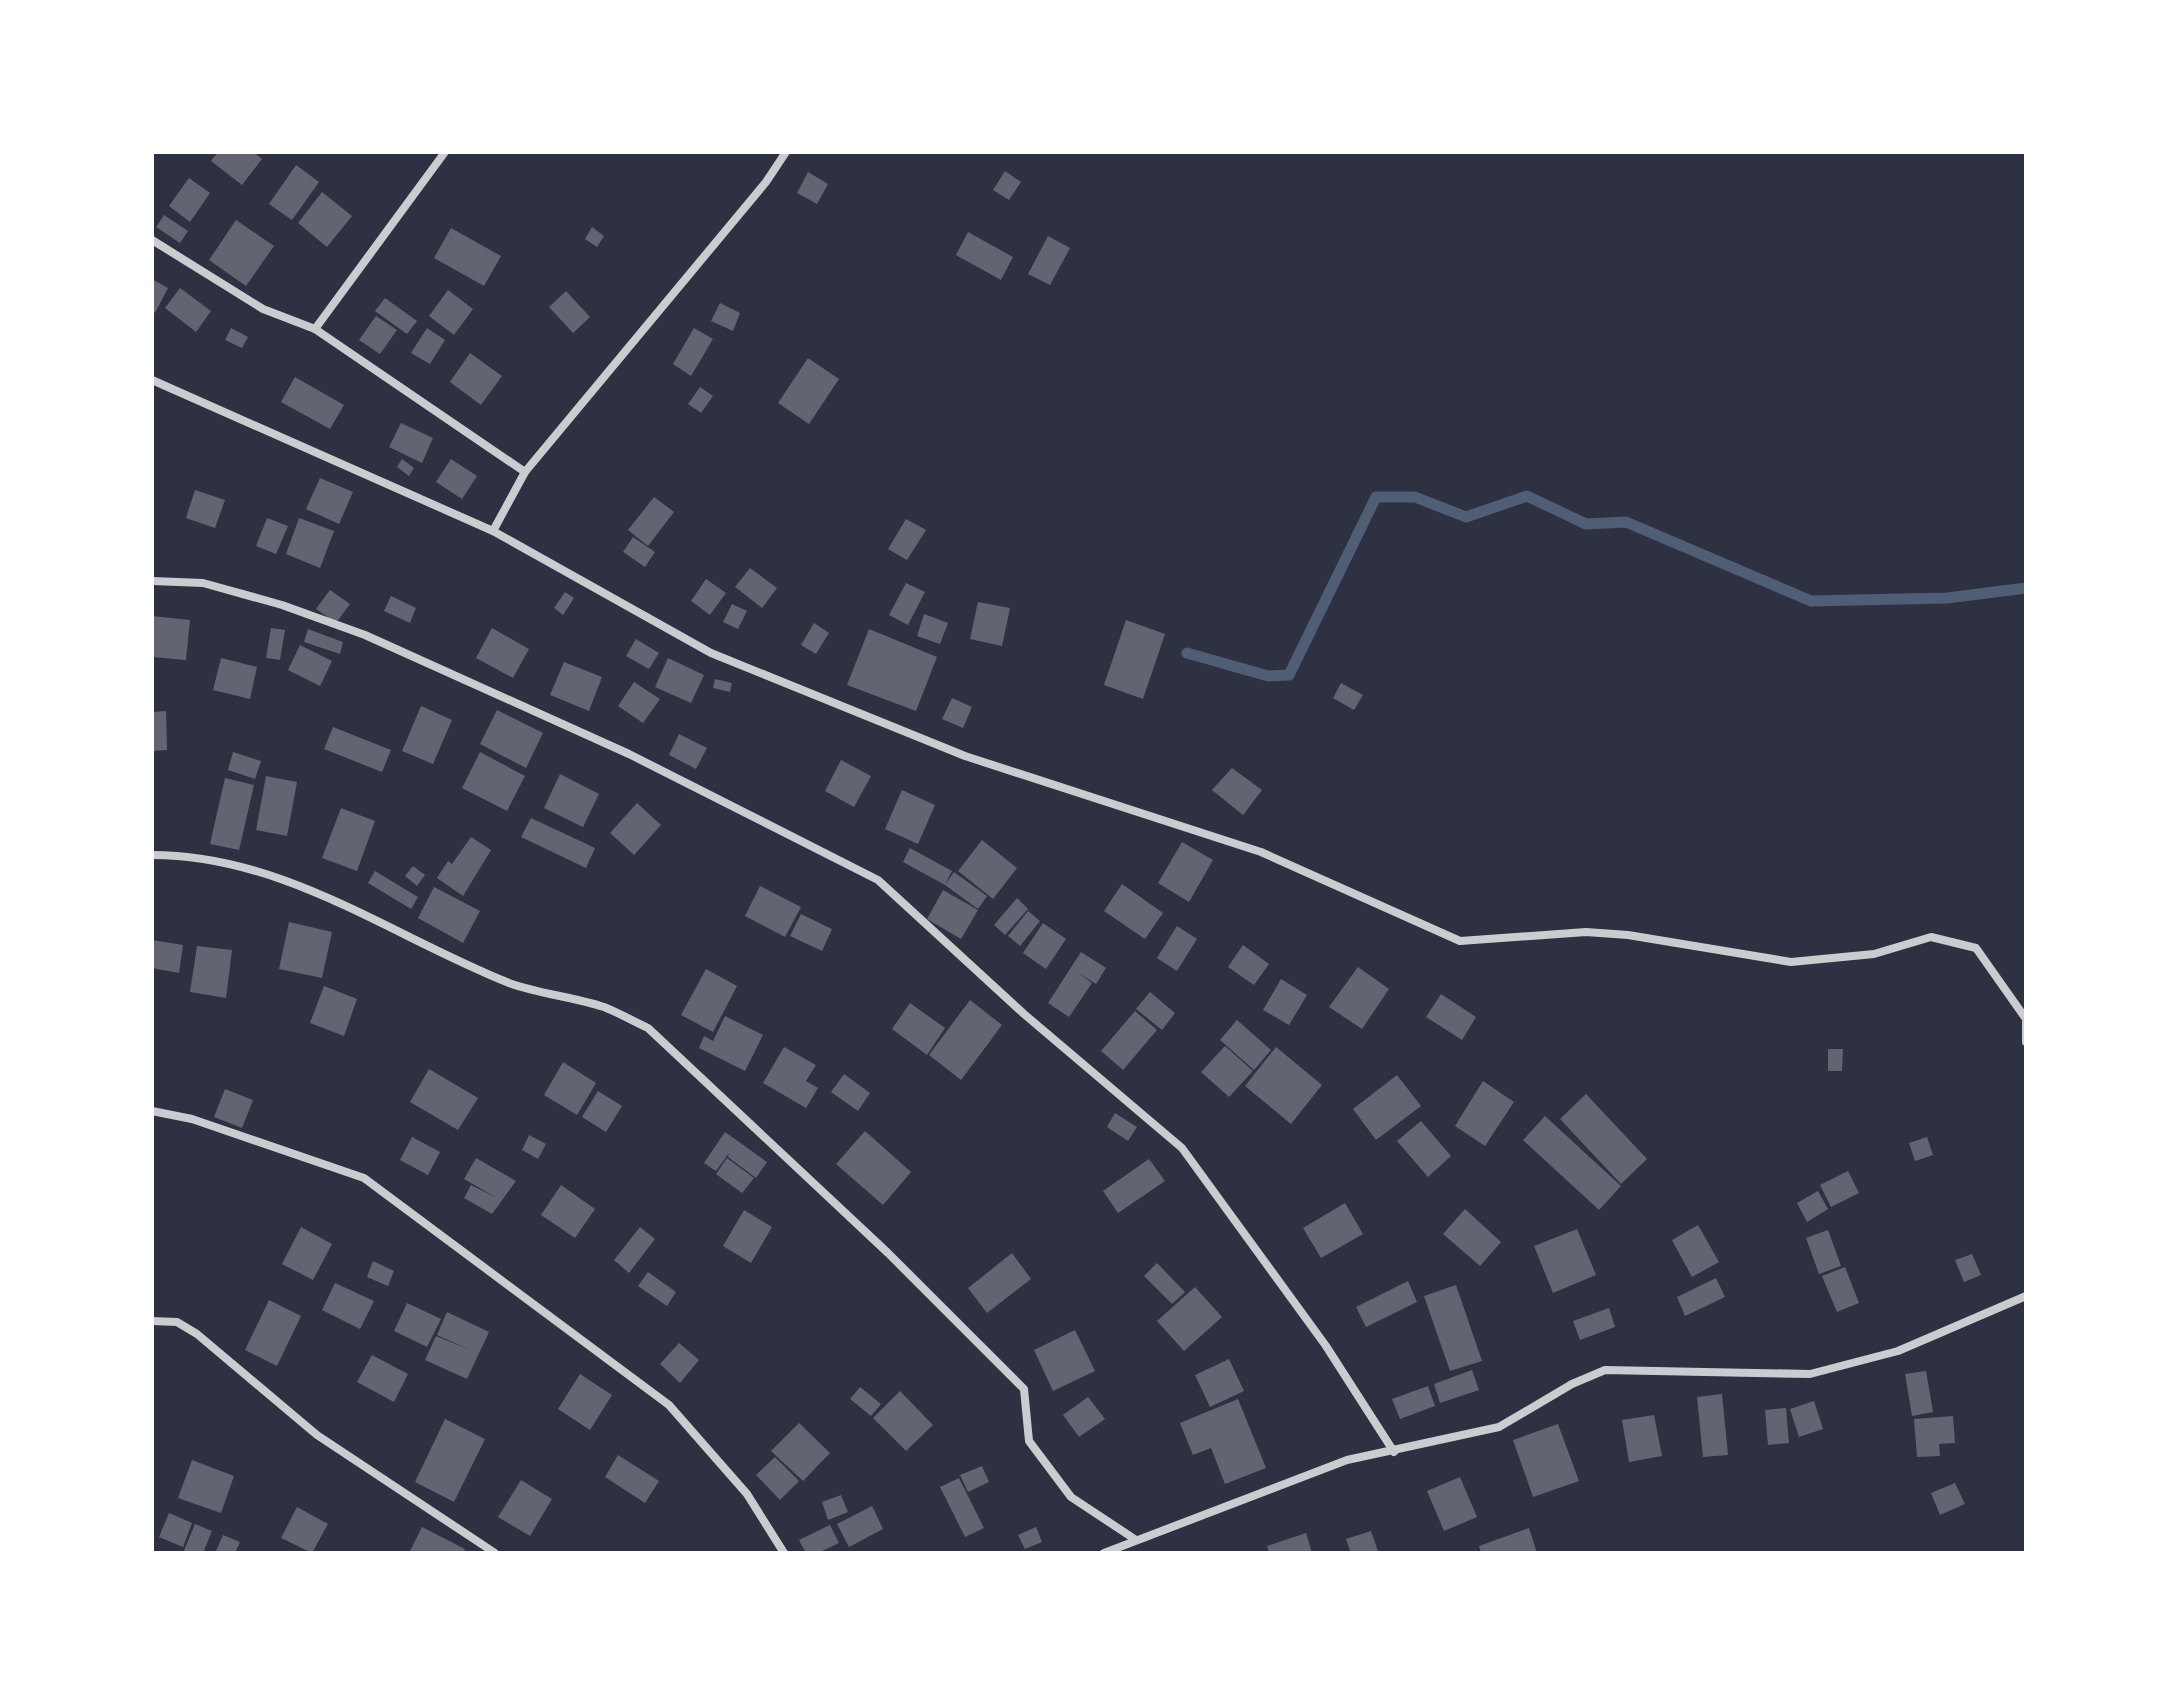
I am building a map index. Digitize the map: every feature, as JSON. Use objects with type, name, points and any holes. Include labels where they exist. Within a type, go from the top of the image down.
[{"type":"street","points":[[315,329],[445,152]]},
{"type":"street","points":[[493,531],[525,472],[766,182],[786,152]]},
{"type":"street","points":[[152,240],[263,309],[315,329],[525,472]]},
{"type":"street","points":[[152,380],[493,531],[711,653],[965,756],[1261,852],[1460,941],[1600,933],[1791,962],[1874,954],[1931,937],[1976,948],[2026,1019],[2026,1042]]},
{"type":"street","points":[[152,581],[203,583],[282,605],[365,635],[629,754],[878,880],[1024,1014],[1182,1148],[1326,1346],[1394,1452]]},
{"type":"street","points":[[152,855],[207,857],[265,872],[378,920],[510,983],[604,1008],[648,1028],[877,1242],[1024,1389],[1029,1441],[1071,1497],[1136,1540]]},
{"type":"street","points":[[152,1111],[192,1119],[364,1178],[669,1405],[747,1494],[784,1553]]},
{"type":"street","points":[[1104,1553],[1347,1460],[1499,1427],[1572,1384],[1605,1370],[1636,1368],[1810,1374],[1898,1351],[2026,1296]]},
{"type":"street","points":[[152,1321],[177,1322],[197,1334],[317,1435],[495,1553]]},
{"type":"building","points":[[218,152],[253,152],[262,159],[242,185],[211,161]]},
{"type":"building","points":[[296,165],[319,182],[292,220],[269,204]]},
{"type":"building","points":[[1005,171],[1021,182],[1009,200],[993,190]]},
{"type":"building","points":[[808,172],[828,184],[817,204],[797,193]]},
{"type":"building","points":[[189,178],[210,193],[190,222],[169,206]]},
{"type":"building","points":[[322,192],[352,216],[327,247],[298,223]]},
{"type":"building","points":[[164,215],[188,231],[180,243],[156,227]]},
{"type":"building","points":[[236,220],[274,246],[246,286],[209,260]]},
{"type":"building","points":[[592,227],[604,236],[597,247],[585,239]]},
{"type":"building","points":[[451,228],[501,256],[484,286],[434,258]]},
{"type":"building","points":[[968,232],[1013,257],[1001,280],[956,255]]},
{"type":"building","points":[[1048,236],[1070,248],[1050,285],[1028,274]]},
{"type":"building","points":[[152,279],[168,288],[155,313],[152,311]]},
{"type":"building","points":[[180,288],[211,311],[196,332],[165,308]]},
{"type":"building","points":[[448,290],[473,309],[454,335],[429,316]]},
{"type":"building","points":[[566,291],[590,317],[573,333],[549,307]]},
{"type":"building","points":[[385,298],[417,321],[407,334],[375,311]]},
{"type":"building","points":[[720,303],[740,313],[733,331],[711,321]]},
{"type":"building","points":[[376,316],[397,330],[380,354],[359,340]]},
{"type":"building","points":[[231,328],[248,337],[242,348],[225,340]]},
{"type":"building","points":[[427,328],[445,340],[430,364],[411,353]]},
{"type":"building","points":[[694,328],[713,339],[691,376],[673,364]]},
{"type":"building","points":[[470,353],[502,376],[481,405],[450,382]]},
{"type":"building","points":[[808,358],[839,379],[809,424],[778,403]]},
{"type":"building","points":[[295,377],[344,405],[330,429],[281,402]]},
{"type":"building","points":[[700,387],[713,396],[701,413],[688,404]]},
{"type":"building","points":[[401,423],[433,438],[422,463],[389,447]]},
{"type":"building","points":[[402,459],[414,468],[409,476],[397,467]]},
{"type":"building","points":[[451,459],[477,476],[462,499],[436,482]]},
{"type":"building","points":[[320,478],[353,492],[339,524],[306,509]]},
{"type":"building","points":[[195,490],[225,500],[215,528],[186,518]]},
{"type":"building","points":[[654,497],[674,512],[648,546],[628,530]]},
{"type":"building","points":[[267,518],[288,526],[276,554],[256,546]]},
{"type":"building","points":[[299,518],[334,531],[320,568],[286,554]]},
{"type":"building","points":[[906,519],[926,530],[907,560],[888,549]]},
{"type":"building","points":[[633,537],[655,552],[645,567],[623,552]]},
{"type":"building","points":[[750,568],[777,588],[762,608],[735,587]]},
{"type":"building","points":[[706,579],[726,593],[710,615],[691,601]]},
{"type":"building","points":[[906,583],[925,592],[908,625],[889,615]]},
{"type":"building","points":[[330,590],[350,604],[336,623],[316,609]]},
{"type":"building","points":[[565,592],[574,598],[563,615],[554,608]]},
{"type":"building","points":[[391,596],[416,608],[410,623],[384,611]]},
{"type":"building","points":[[978,602],[1010,608],[1002,646],[970,639]]},
{"type":"building","points":[[732,604],[747,611],[738,629],[723,622]]},
{"type":"building","points":[[924,614],[948,623],[940,644],[917,636]]},
{"type":"building","points":[[152,616],[190,620],[186,660],[152,657]]},
{"type":"building","points":[[1126,620],[1165,634],[1143,699],[1104,685]]},
{"type":"building","points":[[814,623],[829,633],[816,654],[801,645]]},
{"type":"building","points":[[271,628],[285,630],[280,660],[266,658]]},
{"type":"building","points":[[492,628],[529,649],[513,678],[476,658]]},
{"type":"building","points":[[308,629],[343,642],[340,654],[304,642]]},
{"type":"building","points":[[869,629],[937,657],[916,711],[847,685]]},
{"type":"building","points":[[636,639],[659,653],[649,669],[626,656]]},
{"type":"building","points":[[300,645],[332,661],[320,686],[288,670]]},
{"type":"building","points":[[221,658],[257,667],[250,699],[213,690]]},
{"type":"building","points":[[668,658],[704,675],[691,703],[655,687]]},
{"type":"building","points":[[564,662],[602,677],[589,711],[550,695]]},
{"type":"building","points":[[715,679],[732,683],[730,692],[713,688]]},
{"type":"building","points":[[634,682],[660,699],[643,723],[618,706]]},
{"type":"building","points":[[1341,683],[1363,695],[1354,710],[1333,698]]},
{"type":"building","points":[[952,698],[972,707],[963,728],[942,719]]},
{"type":"building","points":[[421,706],[452,720],[433,764],[402,751]]},
{"type":"building","points":[[497,710],[543,733],[526,768],[480,744]]},
{"type":"building","points":[[166,711],[167,750],[152,751],[152,712]]},
{"type":"building","points":[[333,727],[391,750],[382,772],[324,749]]},
{"type":"building","points":[[679,734],[707,748],[696,769],[669,755]]},
{"type":"building","points":[[233,752],[261,761],[255,779],[228,770]]},
{"type":"building","points":[[480,752],[525,776],[507,811],[462,788]]},
{"type":"building","points":[[841,760],[871,776],[854,807],[825,791]]},
{"type":"building","points":[[1232,768],[1262,790],[1243,815],[1212,790]]},
{"type":"building","points":[[560,774],[599,794],[583,827],[544,808]]},
{"type":"building","points":[[266,776],[297,782],[287,836],[256,830]]},
{"type":"building","points":[[225,778],[254,785],[239,850],[210,844]]},
{"type":"building","points":[[902,790],[935,805],[918,844],[885,829]]},
{"type":"building","points":[[637,803],[661,825],[634,855],[610,833]]},
{"type":"building","points":[[341,808],[375,821],[357,871],[322,858]]},
{"type":"building","points":[[531,818],[595,848],[586,868],[521,837]]},
{"type":"building","points":[[471,837],[491,850],[463,896],[437,878],[448,861],[452,864]]},
{"type":"building","points":[[982,840],[1017,868],[993,899],[958,871]]},
{"type":"building","points":[[1182,842],[1213,860],[1189,902],[1158,883]]},
{"type":"building","points":[[910,848],[952,871],[945,885],[903,862]]},
{"type":"building","points":[[413,866],[425,875],[417,886],[405,876]]},
{"type":"building","points":[[375,871],[418,897],[411,909],[368,883]]},
{"type":"building","points":[[954,872],[987,896],[978,909],[945,885]]},
{"type":"building","points":[[1122,884],[1163,913],[1145,939],[1104,911]]},
{"type":"building","points":[[760,886],[801,907],[785,937],[745,916]]},
{"type":"building","points":[[434,887],[480,911],[463,943],[418,918]]},
{"type":"building","points":[[943,890],[978,910],[961,939],[927,919]]},
{"type":"building","points":[[1017,898],[1028,909],[1005,935],[994,925]]},
{"type":"building","points":[[1028,911],[1040,921],[1020,946],[1008,936]]},
{"type":"building","points":[[801,914],[832,929],[822,951],[790,936]]},
{"type":"building","points":[[289,922],[332,932],[322,978],[279,969]]},
{"type":"building","points":[[1043,923],[1066,939],[1046,969],[1023,953]]},
{"type":"building","points":[[1177,926],[1197,939],[1177,971],[1157,958]]},
{"type":"building","points":[[152,940],[183,945],[179,973],[152,968]]},
{"type":"building","points":[[1243,945],[1269,964],[1254,985],[1228,967]]},
{"type":"building","points":[[197,946],[232,950],[226,998],[190,992]]},
{"type":"building","points":[[1081,952],[1106,968],[1096,984],[1077,972],[1092,983],[1069,1017],[1048,1003]]},
{"type":"building","points":[[1358,967],[1389,989],[1362,1029],[1329,1007]]},
{"type":"building","points":[[706,969],[737,986],[713,1032],[681,1015]]},
{"type":"building","points":[[1281,979],[1307,995],[1289,1025],[1263,1010]]},
{"type":"building","points":[[324,986],[357,999],[344,1036],[310,1023]]},
{"type":"building","points":[[1150,992],[1175,1013],[1162,1030],[1136,1009]]},
{"type":"building","points":[[1441,994],[1476,1017],[1462,1040],[1426,1017]]},
{"type":"building","points":[[970,1000],[1002,1025],[961,1080],[929,1055]]},
{"type":"building","points":[[910,1003],[945,1028],[927,1055],[892,1029]]},
{"type":"building","points":[[1135,1011],[1157,1030],[1123,1070],[1101,1051]]},
{"type":"building","points":[[725,1016],[763,1035],[745,1071],[699,1048],[704,1036],[713,1041]]},
{"type":"building","points":[[1237,1020],[1271,1050],[1254,1070],[1220,1040]]},
{"type":"building","points":[[1225,1046],[1253,1071],[1229,1097],[1201,1072]]},
{"type":"building","points":[[784,1047],[816,1065],[806,1081],[818,1088],[806,1108],[763,1083]]},
{"type":"building","points":[[1276,1047],[1322,1085],[1291,1124],[1245,1086]]},
{"type":"building","points":[[1828,1049],[1843,1049],[1842,1071],[1828,1071]]},
{"type":"building","points":[[563,1062],[596,1083],[577,1115],[544,1095]]},
{"type":"building","points":[[429,1069],[478,1098],[458,1130],[410,1102]]},
{"type":"building","points":[[844,1074],[870,1093],[858,1111],[831,1092]]},
{"type":"building","points":[[1397,1075],[1421,1106],[1376,1140],[1353,1109]]},
{"type":"building","points":[[1483,1081],[1514,1102],[1485,1146],[1455,1126]]},
{"type":"building","points":[[225,1089],[253,1100],[242,1128],[214,1117]]},
{"type":"building","points":[[598,1091],[622,1106],[606,1132],[582,1117]]},
{"type":"building","points":[[1586,1094],[1647,1159],[1621,1184],[1560,1119]]},
{"type":"building","points":[[1115,1113],[1137,1127],[1128,1141],[1107,1127]]},
{"type":"building","points":[[1545,1116],[1621,1186],[1599,1210],[1523,1140]]},
{"type":"building","points":[[1421,1121],[1451,1156],[1428,1177],[1397,1141]]},
{"type":"building","points":[[865,1131],[911,1172],[883,1205],[836,1164]]},
{"type":"building","points":[[725,1132],[767,1162],[756,1178],[728,1157],[729,1153],[716,1171],[704,1163]]},
{"type":"building","points":[[529,1135],[546,1144],[538,1159],[522,1150]]},
{"type":"building","points":[[412,1137],[440,1152],[428,1175],[400,1160]]},
{"type":"building","points":[[1927,1137],[1933,1155],[1915,1161],[1909,1143]]},
{"type":"building","points":[[476,1158],[516,1181],[492,1214],[464,1198],[471,1185],[497,1198],[464,1179]]},
{"type":"building","points":[[727,1158],[754,1178],[742,1193],[716,1174]]},
{"type":"building","points":[[1149,1159],[1165,1181],[1118,1213],[1103,1191]]},
{"type":"building","points":[[1848,1171],[1859,1193],[1831,1207],[1820,1185]]},
{"type":"building","points":[[561,1185],[595,1209],[575,1238],[541,1215]]},
{"type":"building","points":[[1818,1191],[1828,1209],[1807,1222],[1797,1203]]},
{"type":"building","points":[[1345,1203],[1363,1234],[1321,1258],[1303,1228]]},
{"type":"building","points":[[1465,1209],[1501,1242],[1480,1266],[1443,1234]]},
{"type":"building","points":[[744,1210],[772,1227],[751,1263],[723,1246]]},
{"type":"building","points":[[1698,1225],[1719,1262],[1692,1277],[1672,1240]]},
{"type":"building","points":[[301,1227],[332,1244],[313,1280],[282,1264]]},
{"type":"building","points":[[640,1227],[655,1239],[629,1273],[614,1260]]},
{"type":"building","points":[[1577,1229],[1596,1275],[1553,1293],[1534,1246]]},
{"type":"building","points":[[1828,1230],[1841,1266],[1819,1274],[1806,1238]]},
{"type":"building","points":[[1012,1253],[1031,1279],[987,1313],[968,1288]]},
{"type":"building","points":[[1972,1254],[1981,1275],[1964,1282],[1955,1260]]},
{"type":"building","points":[[373,1261],[394,1271],[388,1286],[367,1277]]},
{"type":"building","points":[[1157,1263],[1185,1292],[1172,1304],[1144,1276]]},
{"type":"building","points":[[1845,1267],[1859,1303],[1837,1312],[1822,1276]]},
{"type":"building","points":[[648,1272],[676,1292],[667,1306],[638,1286]]},
{"type":"building","points":[[1716,1278],[1725,1297],[1685,1316],[1677,1297]]},
{"type":"building","points":[[1408,1281],[1417,1302],[1366,1327],[1356,1307]]},
{"type":"building","points":[[335,1283],[374,1301],[360,1329],[322,1310]]},
{"type":"building","points":[[1456,1285],[1482,1361],[1450,1371],[1424,1296]]},
{"type":"building","points":[[1195,1287],[1222,1317],[1184,1351],[1157,1321]]},
{"type":"building","points":[[269,1300],[301,1316],[277,1366],[245,1350]]},
{"type":"building","points":[[407,1303],[441,1319],[427,1347],[394,1331]]},
{"type":"building","points":[[1609,1308],[1615,1327],[1580,1340],[1573,1321]]},
{"type":"building","points":[[447,1312],[489,1332],[467,1379],[425,1360],[436,1336],[470,1350],[437,1335]]},
{"type":"building","points":[[1075,1330],[1095,1371],[1053,1391],[1034,1350]]},
{"type":"building","points":[[679,1343],[699,1360],[680,1383],[660,1364]]},
{"type":"building","points":[[372,1355],[408,1374],[394,1402],[357,1382]]},
{"type":"building","points":[[1229,1359],[1244,1391],[1210,1407],[1195,1375]]},
{"type":"building","points":[[1472,1370],[1479,1390],[1440,1403],[1434,1384]]},
{"type":"building","points":[[1926,1371],[1933,1412],[1912,1416],[1905,1374]]},
{"type":"building","points":[[580,1374],[612,1395],[590,1430],[558,1409]]},
{"type":"building","points":[[1428,1386],[1435,1406],[1400,1419],[1392,1399]]},
{"type":"building","points":[[860,1387],[881,1404],[871,1416],[850,1399]]},
{"type":"building","points":[[900,1391],[933,1425],[906,1451],[873,1418]]},
{"type":"building","points":[[1722,1394],[1728,1455],[1703,1457],[1697,1397]]},
{"type":"building","points":[[1088,1397],[1105,1419],[1079,1437],[1063,1415]]},
{"type":"building","points":[[1238,1399],[1266,1468],[1225,1484],[1211,1448],[1193,1455],[1180,1423]]},
{"type":"building","points":[[1814,1401],[1823,1429],[1799,1437],[1790,1409]]},
{"type":"building","points":[[1786,1408],[1789,1443],[1768,1445],[1765,1410]]},
{"type":"building","points":[[1654,1415],[1662,1456],[1629,1462],[1622,1420]]},
{"type":"building","points":[[1953,1416],[1955,1443],[1939,1444],[1940,1456],[1917,1457],[1914,1419]]},
{"type":"building","points":[[445,1419],[485,1439],[454,1502],[415,1482]]},
{"type":"building","points":[[799,1423],[830,1453],[803,1481],[771,1451]]},
{"type":"building","points":[[1558,1424],[1579,1481],[1533,1497],[1513,1440]]},
{"type":"building","points":[[618,1455],[659,1481],[645,1503],[605,1477]]},
{"type":"building","points":[[775,1457],[799,1481],[780,1500],[756,1475]]},
{"type":"building","points":[[192,1460],[234,1476],[221,1513],[178,1498]]},
{"type":"building","points":[[982,1466],[989,1482],[968,1492],[960,1475]]},
{"type":"building","points":[[1460,1477],[1477,1517],[1444,1531],[1427,1491]]},
{"type":"building","points":[[959,1478],[984,1528],[965,1537],[940,1487]]},
{"type":"building","points":[[521,1480],[552,1499],[530,1536],[498,1517]]},
{"type":"building","points":[[1955,1483],[1965,1504],[1940,1515],[1931,1493]]},
{"type":"building","points":[[841,1495],[848,1512],[828,1520],[822,1502]]},
{"type":"building","points":[[872,1506],[883,1529],[849,1547],[837,1524]]},
{"type":"building","points":[[297,1507],[328,1524],[312,1553],[281,1538]]},
{"type":"building","points":[[169,1513],[192,1523],[183,1547],[159,1537]]},
{"type":"building","points":[[195,1524],[212,1531],[203,1553],[183,1553]]},
{"type":"building","points":[[830,1525],[839,1543],[818,1553],[806,1553],[799,1540]]},
{"type":"building","points":[[422,1527],[465,1549],[463,1553],[409,1553]]},
{"type":"building","points":[[1036,1527],[1042,1542],[1025,1549],[1018,1535]]},
{"type":"building","points":[[1529,1528],[1537,1553],[1481,1553],[1479,1546]]},
{"type":"building","points":[[1371,1531],[1378,1551],[1351,1553],[1346,1539]]},
{"type":"building","points":[[1306,1533],[1312,1553],[1269,1553],[1267,1546]]},
{"type":"building","points":[[223,1535],[240,1542],[235,1553],[215,1553]]},
{"type":"waterway","points":[[1187,653],[1268,676],[1289,675],[1376,497],[1415,497],[1466,517],[1527,496],[1586,524],[1626,522],[1811,601],[1947,598],[2026,588]]}]
